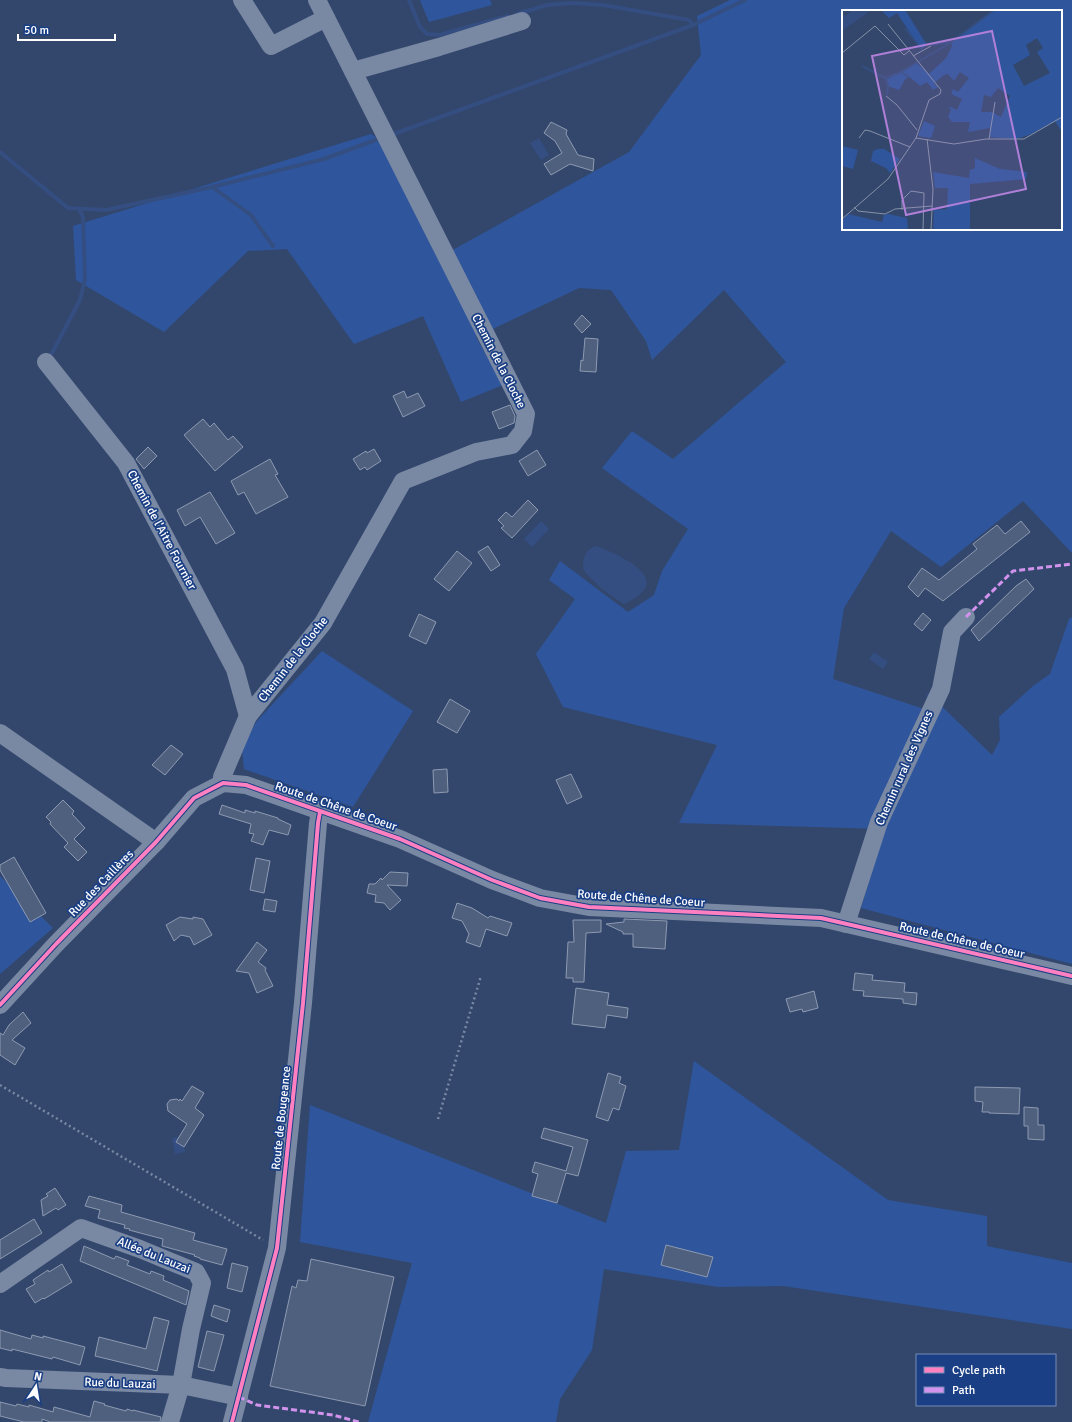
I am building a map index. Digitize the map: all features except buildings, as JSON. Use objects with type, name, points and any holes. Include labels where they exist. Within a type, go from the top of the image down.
[{"type":"street","points":[[242,0],[271,46],[326,18]]},
{"type":"street","name":"Chemin de la Cloche","points":[[223,783],[222,777],[248,716],[323,623],[403,481],[476,452],[512,445],[523,431],[526,414],[317,0]]},
{"type":"street","points":[[353,71],[439,47],[522,21]]},
{"type":"street","name":"Chemin de l'Aitre Fournier","points":[[46,362],[126,463],[235,668],[248,716]]},
{"type":"street","name":"Chemin rural des Vignes","points":[[846,924],[879,822],[940,689],[952,632],[966,617]]},
{"type":"street","points":[[0,733],[156,842]]},
{"type":"street","name":"Route de Chêne de Coeur","points":[[223,783],[246,784],[320,812],[400,839],[492,880],[540,898],[589,907],[821,918],[1072,976]]},
{"type":"street","name":"Rue des Caillères","points":[[0,1005],[56,944],[156,842],[194,798],[223,783]]},
{"type":"street","name":"Route de Bougeance","points":[[232,1422],[277,1248],[303,1003],[317,830],[320,812]]},
{"type":"street","name":"Allée du Lauzai","points":[[0,1284],[81,1228],[140,1248],[196,1272],[202,1283],[191,1329],[181,1385],[170,1422]]},
{"type":"street","name":"Rue du Lauzai","points":[[0,1377],[181,1385],[239,1397]]},
{"type":"path","points":[[438,1119],[481,976]]},
{"type":"path","points":[[0,1085],[277,1248]]},
{"type":"shaded area","points":[[420,0],[490,0],[492,5],[429,22]]},
{"type":"shaded area","points":[[730,0],[1072,0],[1072,553],[1023,501],[941,567],[891,531],[844,608],[833,679],[924,709],[928,693],[992,755],[1000,740],[999,717],[1033,686],[1050,674],[1069,619],[1072,617],[1072,964],[861,908],[885,829],[679,823],[717,745],[563,707],[536,654],[575,599],[549,580],[560,561],[628,612],[654,595],[662,571],[688,529],[602,468],[632,431],[673,459],[786,362],[724,290],[652,360],[646,341],[611,290],[579,288],[476,337],[503,385],[461,402],[423,316],[354,344],[287,249],[248,251],[164,332],[76,280],[73,226],[371,134],[393,147],[451,251],[629,152],[701,55],[697,16]]},
{"type":"shaded area","points":[[539,138],[549,155],[541,160],[530,143]]},
{"type":"shaded area","points":[[541,521],[549,529],[532,547],[524,539]]},
{"type":"shaded area","points":[[597,546],[620,556],[640,570],[646,578],[646,586],[639,595],[624,604],[613,597],[587,574],[583,569],[584,557],[587,551]]},
{"type":"shaded area","points":[[322,651],[413,711],[353,807],[244,769],[242,749],[256,722]]},
{"type":"shaded area","points":[[874,652],[888,662],[883,669],[869,659]]},
{"type":"shaded area","points":[[0,876],[53,928],[0,974]]},
{"type":"shaded area","points":[[694,1061],[888,1200],[987,1216],[987,1246],[1072,1263],[1072,1329],[783,1286],[718,1287],[604,1269],[592,1350],[560,1399],[556,1422],[368,1422],[412,1263],[300,1242],[310,1105],[606,1223],[626,1151],[679,1150]]},
{"type":"shaded area","points":[[182,1136],[185,1152],[175,1154],[172,1138]]},
{"type":"waterway","points":[[409,0],[420,27],[427,34],[439,35],[508,16]]},
{"type":"waterway","points":[[391,135],[693,25],[745,0]]},
{"type":"waterway","points":[[517,14],[547,5],[572,3],[603,5],[689,20],[693,25]]},
{"type":"waterway","points":[[212,187],[324,159],[381,138]]},
{"type":"waterway","points":[[0,152],[68,208],[106,210],[212,187],[251,215],[273,246]]},
{"type":"waterway","points":[[52,353],[80,300],[85,279],[83,217],[79,209]]},
{"type":"marked path","points":[[966,617],[1013,571],[1072,564]]},
{"type":"marked path","points":[[239,1397],[257,1405],[333,1415],[359,1422]]},
{"type":"cycle path","points":[[0,1005],[56,944],[156,842],[194,798],[223,783],[246,785],[400,839],[492,880],[540,898],[589,907],[821,918],[1072,976]]},
{"type":"cycle path","points":[[232,1422],[277,1248],[303,1003],[320,812]]}]
